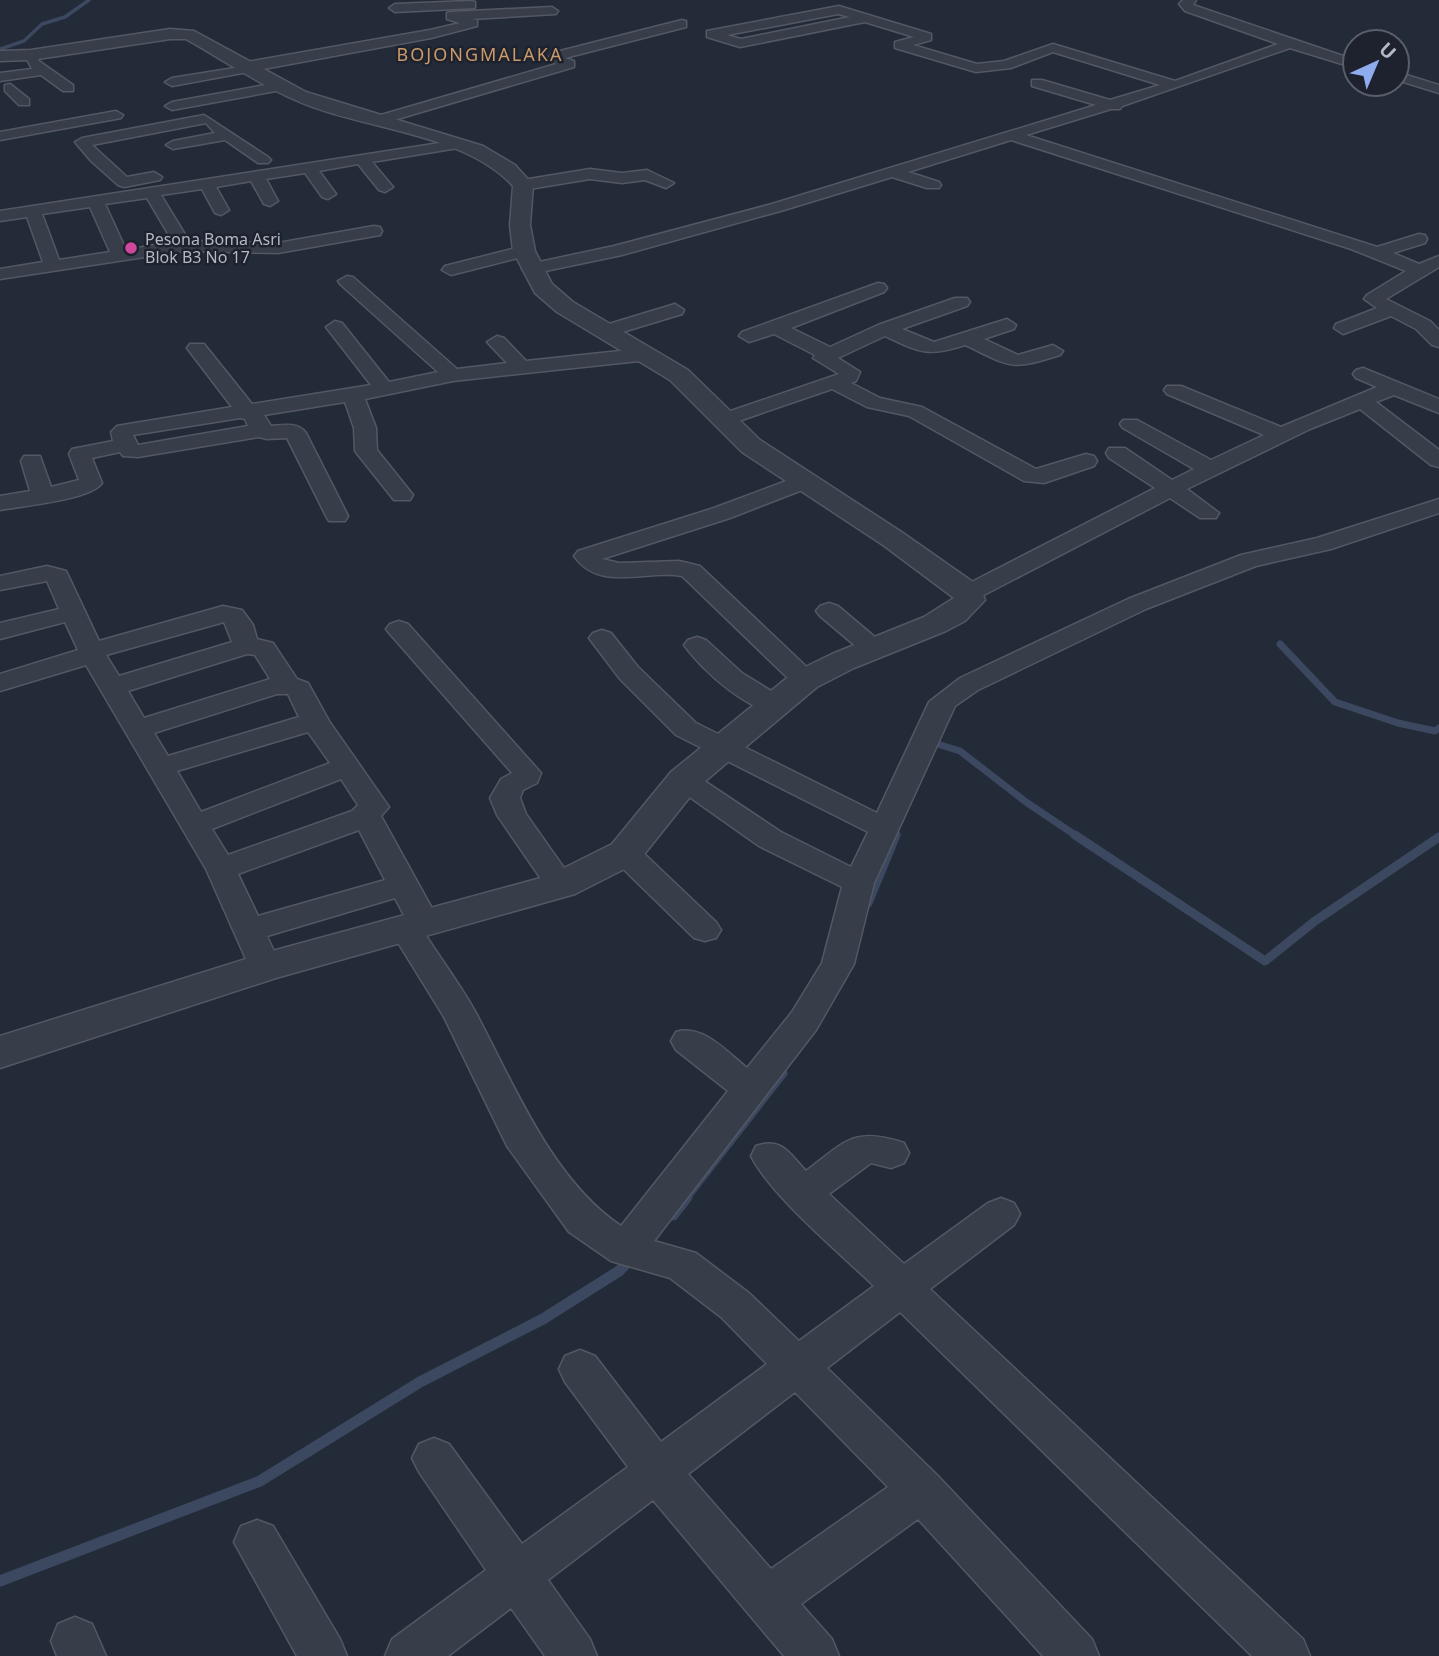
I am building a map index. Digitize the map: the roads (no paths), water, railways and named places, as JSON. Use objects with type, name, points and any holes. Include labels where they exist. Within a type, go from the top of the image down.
[{"type":"street","points":[[1190,0],[1185,4],[1189,8],[1341,60]]},
{"type":"street","points":[[395,8],[467,7],[527,2]]},
{"type":"street","points":[[787,6],[814,14]]},
{"type":"street","points":[[453,16],[467,7],[514,18]]},
{"type":"street","points":[[712,34],[839,10],[933,38],[899,45],[976,68],[1006,65],[1074,43]]},
{"type":"street","points":[[497,13],[552,11]]},
{"type":"street","points":[[172,82],[409,38],[474,23],[453,16],[419,17]]},
{"type":"street","points":[[368,117],[569,64],[555,59],[687,23],[740,43],[865,18]]},
{"type":"street","points":[[867,33],[893,27]]},
{"type":"street","points":[[793,33],[822,43]]},
{"type":"street","points":[[0,68],[189,34],[300,96],[486,154],[508,169],[523,184],[520,225],[528,260],[543,288],[565,307],[648,354],[692,386],[751,446],[969,593]]},
{"type":"street","points":[[409,38],[443,48]]},
{"type":"street","points":[[450,270],[616,251],[778,207],[1014,136],[1175,85],[1290,44]]},
{"type":"street","points":[[1052,48],[1175,85]]},
{"type":"street","points":[[1085,58],[1106,52]]},
{"type":"street","points":[[0,56],[36,63],[66,86],[42,88]]},
{"type":"street","points":[[1113,66],[1133,61]]},
{"type":"street","points":[[24,102],[2,83],[36,63]]},
{"type":"street","points":[[1143,75],[1164,69]]},
{"type":"street","points":[[1411,80],[1439,89]]},
{"type":"street","points":[[1037,83],[1132,112]]},
{"type":"street","points":[[156,108],[282,86]]},
{"type":"street","points":[[183,104],[263,160]]},
{"type":"street","points":[[0,136],[130,113]]},
{"type":"street","points":[[124,182],[82,142],[204,118]]},
{"type":"street","points":[[178,159],[160,147],[228,135]]},
{"type":"street","points":[[1014,136],[1376,253],[1419,270]]},
{"type":"street","points":[[96,194],[152,192],[459,144]]},
{"type":"street","points":[[0,216],[33,211],[96,194],[124,182],[316,152]]},
{"type":"street","points":[[96,158],[122,154]]},
{"type":"street","points":[[363,161],[385,187]]},
{"type":"street","points":[[309,168],[328,194]]},
{"type":"street","points":[[893,172],[933,185]]},
{"type":"street","points":[[523,184],[590,174],[622,178],[647,175],[666,183]]},
{"type":"street","points":[[257,177],[270,201]]},
{"type":"street","points":[[207,184],[221,210]]},
{"type":"street","points":[[152,192],[184,246]]},
{"type":"street","points":[[96,194],[120,256]]},
{"type":"street","points":[[778,207],[798,215]]},
{"type":"street","points":[[33,211],[53,266]]},
{"type":"street","points":[[0,274],[184,246],[278,248],[374,231]]},
{"type":"street","points":[[1376,253],[1415,240],[1388,232]]},
{"type":"street","points":[[1439,261],[1373,298],[1423,325],[1439,341]]},
{"type":"street","points":[[347,281],[453,375]]},
{"type":"street","points":[[749,336],[878,288]]},
{"type":"street","points":[[903,302],[1013,360],[1053,351]]},
{"type":"street","points":[[723,420],[849,377],[851,373],[823,359],[836,350],[885,329],[961,302]]},
{"type":"street","points":[[1343,328],[1392,309]]},
{"type":"street","points":[[606,331],[675,310]]},
{"type":"street","points":[[885,329],[926,348],[1007,325]]},
{"type":"street","points":[[335,327],[384,389]]},
{"type":"street","points":[[775,327],[836,350],[867,356]]},
{"type":"street","points":[[497,342],[520,366]]},
{"type":"street","points":[[940,346],[1000,373]]},
{"type":"street","points":[[197,348],[213,372],[267,433],[295,433],[337,516]]},
{"type":"street","points":[[0,503],[80,488],[91,483],[80,454],[125,444],[131,451],[138,452],[253,418],[453,375],[648,354]]},
{"type":"street","points":[[1363,374],[1439,407]]},
{"type":"street","points":[[835,383],[874,403],[915,411],[1032,477],[1044,476],[1086,461]]},
{"type":"street","points":[[969,593],[1210,468],[1393,388]]},
{"type":"street","points":[[1174,390],[1281,435]]},
{"type":"street","points":[[352,395],[363,419],[366,451],[402,495]]},
{"type":"street","points":[[1362,401],[1439,460]]},
{"type":"street","points":[[1130,424],[1210,468]]},
{"type":"street","points":[[1117,453],[1208,513]]},
{"type":"street","points":[[32,461],[43,495]]},
{"type":"street","points":[[803,481],[722,513],[586,556],[595,566],[608,569],[673,566],[691,572],[805,680]]},
{"type":"street","points":[[639,1252],[750,1090],[804,1021],[838,964],[859,883],[943,702],[969,684],[1137,604],[1249,560],[1323,544],[1439,506]]},
{"type":"street","points":[[0,583],[53,574],[57,576],[92,652],[221,869],[265,967]]},
{"type":"street","points":[[0,1052],[265,967],[561,885],[625,853],[684,780],[805,680],[954,614],[967,605],[969,593]]},
{"type":"street","points":[[829,611],[874,649]]},
{"type":"street","points":[[0,631],[73,613]]},
{"type":"street","points":[[0,683],[92,652],[228,613],[233,615],[240,625],[246,646]]},
{"type":"street","points":[[399,629],[527,773],[527,777],[512,785],[505,798],[512,816],[561,885]]},
{"type":"street","points":[[602,638],[629,673],[686,729],[884,828]]},
{"type":"street","points":[[697,645],[736,684],[774,705]]},
{"type":"street","points":[[112,687],[246,646],[264,648],[287,684]]},
{"type":"street","points":[[137,729],[287,684],[299,689],[315,721],[374,807],[366,816],[221,869]]},
{"type":"street","points":[[160,767],[315,721]]},
{"type":"street","points":[[194,825],[347,767]]},
{"type":"street","points":[[684,780],[770,839],[859,883]]},
{"type":"street","points":[[366,816],[403,885],[414,926],[520,1136],[583,1221],[639,1252],[682,1265],[735,1305],[921,1490],[1075,1656]]},
{"type":"street","points":[[625,853],[705,930]]},
{"type":"street","points":[[248,930],[403,885]]},
{"type":"street","points":[[688,1041],[750,1090]]},
{"type":"street","points":[[803,1193],[859,1152],[869,1148],[891,1153]]},
{"type":"street","points":[[769,1156],[803,1193],[1286,1656]]},
{"type":"street","points":[[409,1656],[1001,1214]]},
{"type":"street","points":[[580,1369],[657,1471],[815,1656]]},
{"type":"street","points":[[434,1458],[573,1656]]},
{"type":"street","points":[[769,1600],[921,1490]]},
{"type":"street","points":[[257,1542],[323,1656]]},
{"type":"waterway","points":[[0,49],[24,41],[42,24],[65,17],[89,0]]},
{"type":"waterway","points":[[1280,644],[1335,702],[1398,723],[1435,731],[1439,728]]},
{"type":"waterway","points":[[934,743],[960,751],[1026,802],[1077,836]]},
{"type":"waterway","points":[[868,903],[896,835]]},
{"type":"waterway","points":[[1077,836],[1265,961],[1315,921],[1439,837]]},
{"type":"waterway","points":[[685,1199],[783,1073]]},
{"type":"waterway","points":[[673,1215],[687,1197]]},
{"type":"waterway","points":[[0,1581],[260,1481],[420,1382],[543,1319],[619,1271],[630,1260]]},
{"type":"place","name":"Pesona Boma Asri Blok B3 No 17","points":[[131,248]]},
{"type":"district","name":"BOJONGMALAKA","points":[[480,55]]}]
